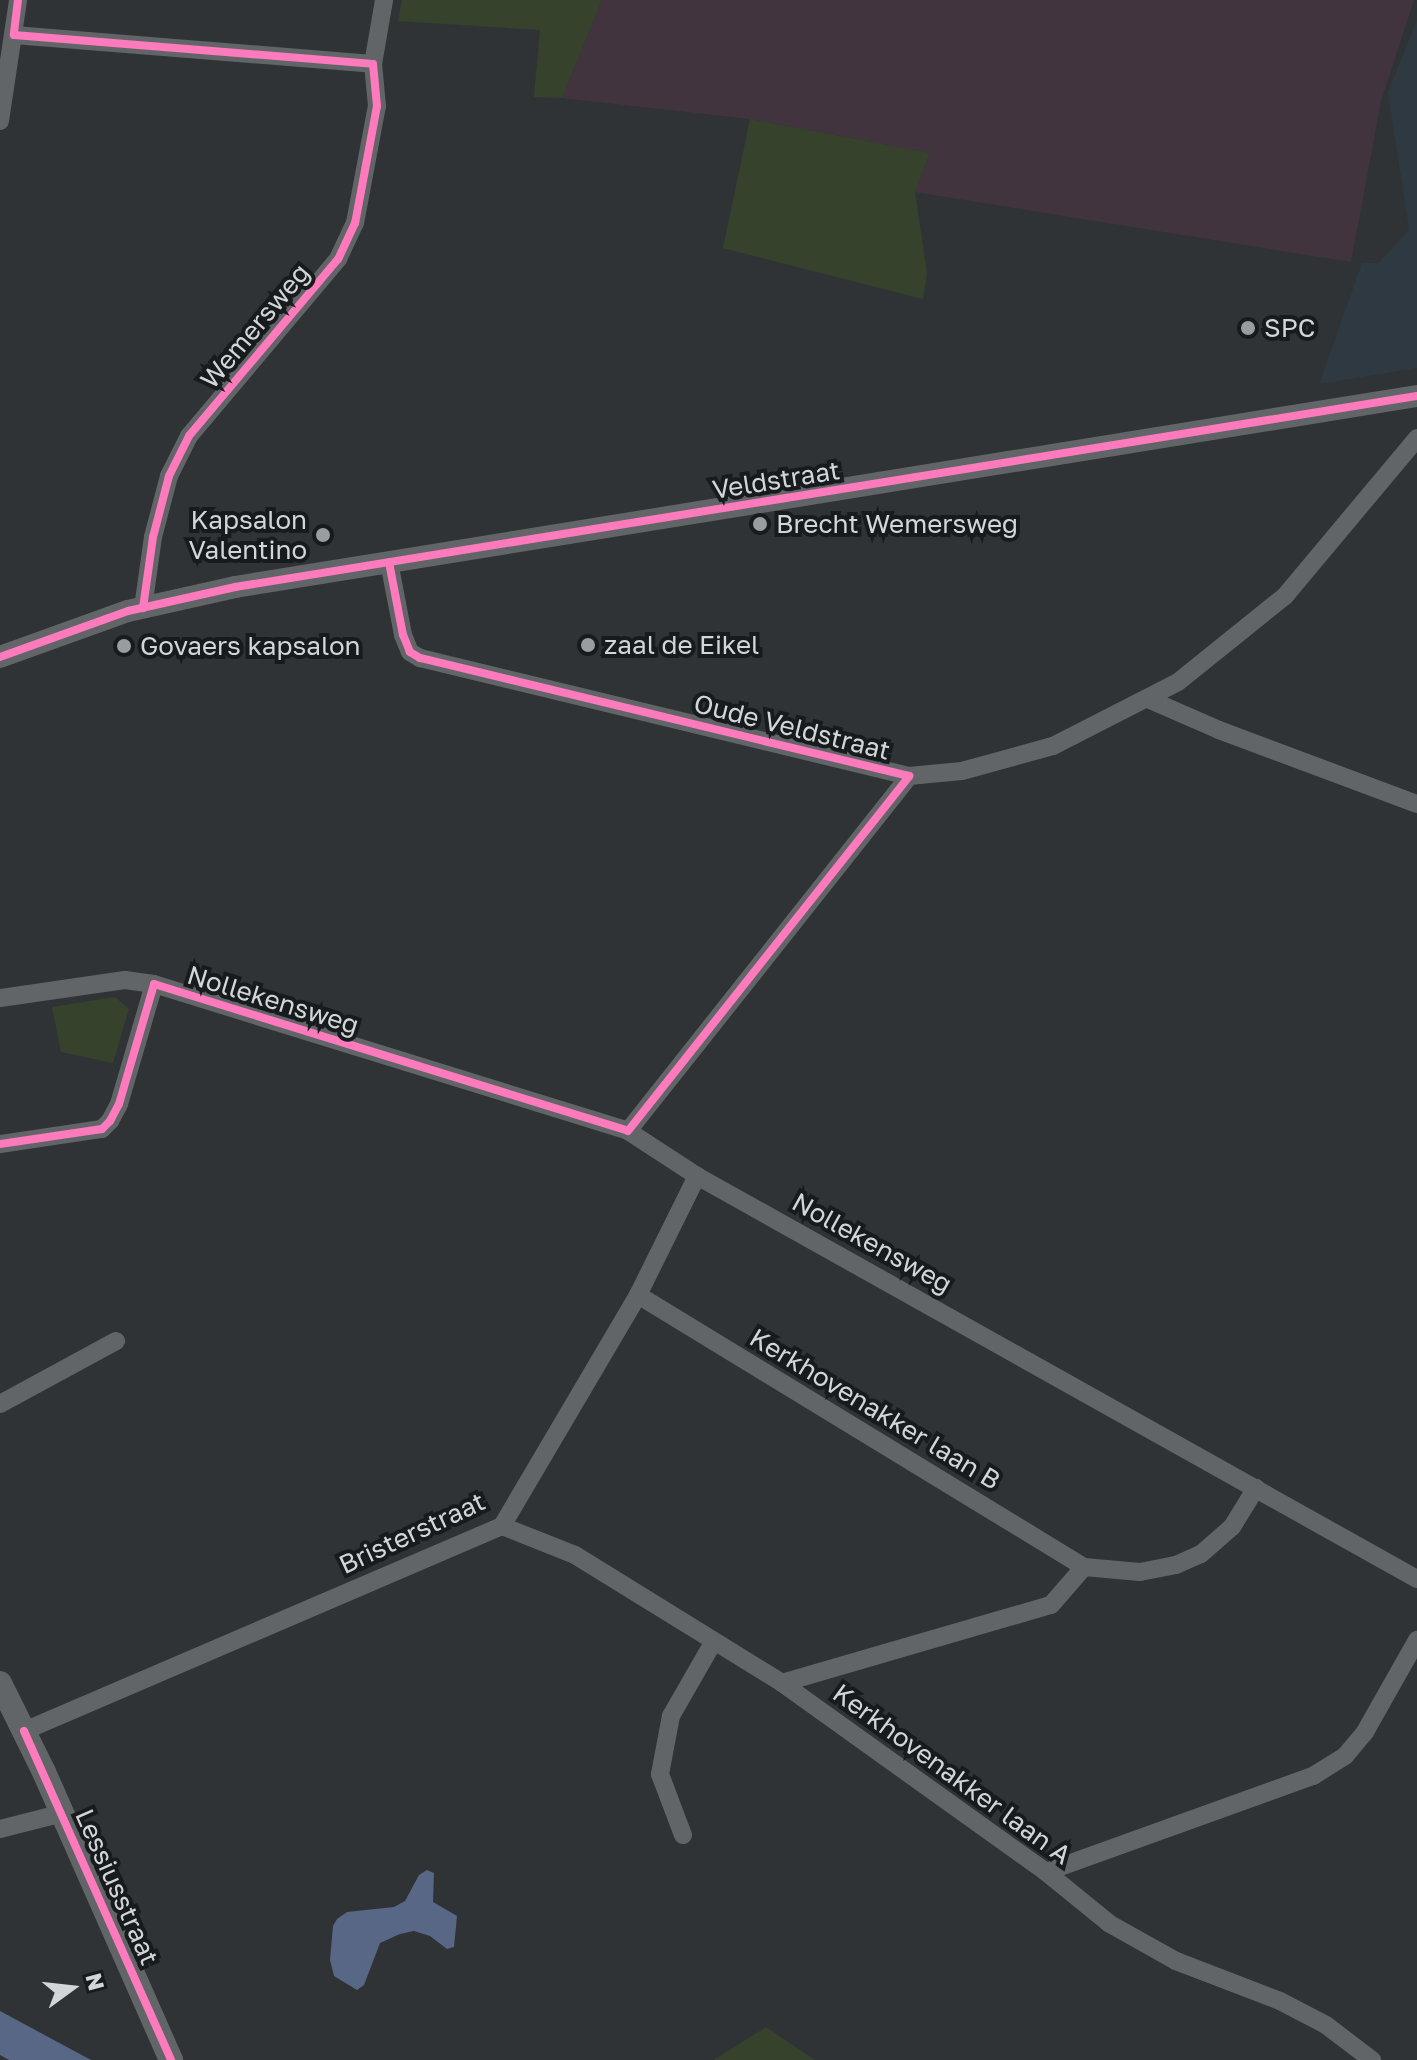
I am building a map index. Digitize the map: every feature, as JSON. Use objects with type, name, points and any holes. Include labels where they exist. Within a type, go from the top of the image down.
[{"type":"main road","name":"Lessiusstraat","points":[[0,1683],[63,1813],[171,2060]]},
{"type":"street","points":[[0,121],[18,0]]},
{"type":"street","name":"Wemersweg","points":[[143,608],[153,537],[169,476],[189,436],[338,259],[355,223],[377,106],[373,64],[384,0]]},
{"type":"street","points":[[14,35],[373,64]]},
{"type":"street","name":"Veldstraat","points":[[0,657],[143,608],[235,587],[1417,396]]},
{"type":"street","name":"Oude Veldstraat","points":[[389,562],[403,635],[410,652],[420,658],[909,776],[962,771],[1053,746],[1148,699],[1218,652],[1285,596],[1417,438]]},
{"type":"street","points":[[1148,699],[1219,730],[1417,804]]},
{"type":"street","name":"Oude Veldstraat","points":[[628,1131],[909,776]]},
{"type":"street","points":[[0,998],[125,980],[154,984]]},
{"type":"street","name":"Nollekensweg","points":[[0,1144],[102,1129],[110,1121],[119,1104],[154,984],[628,1131],[697,1176],[1417,1579]]},
{"type":"street","name":"Bristerstraat","points":[[24,1731],[502,1526],[638,1295],[697,1176]]},
{"type":"street","name":"Kerkhovenakker laan B","points":[[638,1295],[1084,1567]]},
{"type":"street","points":[[0,1404],[116,1341]]},
{"type":"street","points":[[782,1683],[1051,1605],[1084,1567],[1140,1572],[1176,1565],[1201,1554],[1232,1527],[1256,1488]]},
{"type":"street","name":"Kerkhovenakker laan A","points":[[502,1526],[575,1555],[782,1683],[1046,1872],[1110,1924],[1176,1961],[1280,2001],[1315,2019],[1372,2060]]},
{"type":"street","points":[[1046,1872],[1313,1776],[1345,1756],[1372,1722],[1417,1640]]},
{"type":"street","points":[[683,1835],[660,1774],[671,1716],[714,1641]]},
{"type":"street","points":[[0,1829],[63,1813]]},
{"type":"shaded area","points":[[602,0],[1414,0],[1381,101],[1351,262],[915,192],[930,153],[750,119],[562,98]]},
{"type":"shaded area","points":[[1417,20],[1417,368],[1319,384],[1362,263],[1378,263],[1409,230],[1388,92]]},
{"type":"green space","points":[[402,0],[602,0],[562,98],[534,97],[540,30],[398,21]]},
{"type":"green space","points":[[750,119],[930,153],[915,192],[927,273],[923,299],[723,248]]},
{"type":"green space","points":[[115,997],[129,1009],[113,1063],[61,1052],[52,1007]]},
{"type":"green space","points":[[766,2027],[815,2060],[714,2060]]},
{"type":"water","points":[[427,1870],[434,1873],[433,1902],[457,1916],[454,1947],[447,1949],[430,1936],[414,1931],[400,1934],[380,1943],[364,1985],[357,1990],[334,1976],[330,1960],[333,1926],[337,1919],[347,1912],[394,1907],[405,1901],[419,1875]]},
{"type":"water","points":[[0,2011],[91,2060],[9,2060],[0,2055]]},
{"type":"cycle path","points":[[18,0],[14,35],[373,64],[377,106],[355,223],[338,259],[189,436],[169,476],[153,537],[143,608]]},
{"type":"cycle path","points":[[0,657],[128,611],[235,587],[1417,396]]},
{"type":"cycle path","points":[[0,1144],[102,1129],[110,1121],[119,1104],[154,984],[628,1131],[909,776],[420,658],[410,652],[403,635],[389,562]]},
{"type":"cycle path","points":[[24,1731],[171,2060]]},
{"type":"place","name":"SPC","points":[[1248,328]]},
{"type":"place","name":"Brecht Wemersweg","points":[[760,524]]},
{"type":"place","name":"Kapsalon Valentino","points":[[323,535]]},
{"type":"place","name":"zaal de Eikel","points":[[588,645]]},
{"type":"place","name":"Govaers kapsalon","points":[[124,646]]}]
